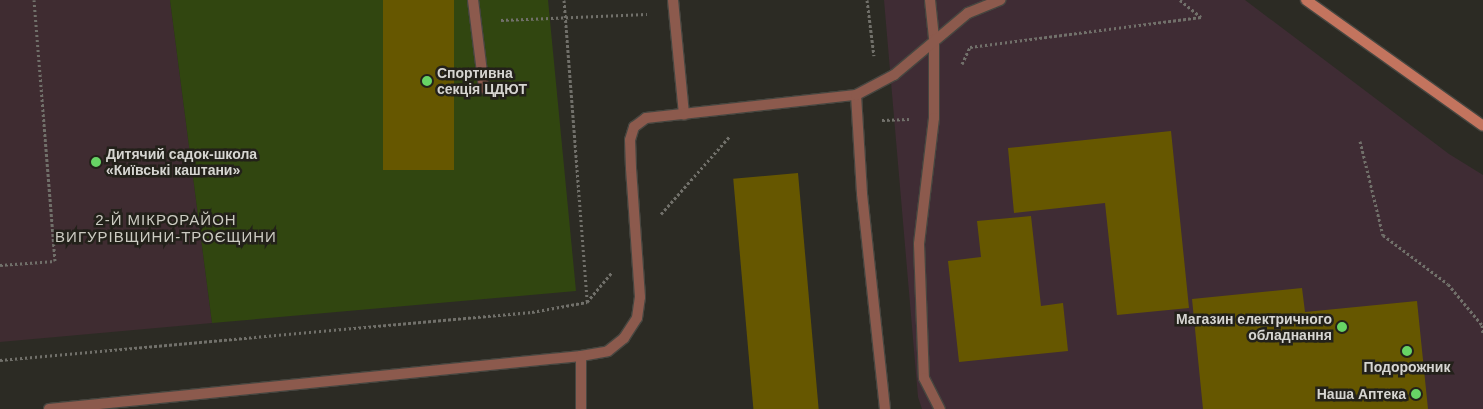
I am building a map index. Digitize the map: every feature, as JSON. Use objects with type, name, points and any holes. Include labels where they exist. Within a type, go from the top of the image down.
[{"type":"street","points":[[1306,0],[1483,126]]},
{"type":"lane","points":[[473,0],[484,88]]},
{"type":"lane","points":[[673,0],[684,114]]},
{"type":"lane","points":[[930,0],[934,39],[934,118],[919,244],[924,378],[940,409]]},
{"type":"lane","points":[[49,409],[581,356],[608,351],[624,338],[637,318],[640,297],[630,140],[634,127],[646,118],[856,96],[894,75],[934,39],[968,13],[1001,0]]},
{"type":"lane","points":[[856,96],[862,194],[885,409]]},
{"type":"lane","points":[[581,356],[581,409]]},
{"type":"path","points":[[0,264],[54,261],[34,0]]},
{"type":"path","points":[[564,0],[588,302]]},
{"type":"path","points":[[867,0],[878,84]]},
{"type":"path","points":[[1180,0],[1201,17]]},
{"type":"path","points":[[476,22],[675,13]]},
{"type":"path","points":[[1360,141],[1384,235],[1448,284],[1482,325],[1483,334]]},
{"type":"shaded area","name":"Дитячий садок-школа «Київські каштани»","points":[[0,0],[170,0],[212,323],[0,342]]},
{"type":"shaded area","points":[[884,0],[1245,0],[1449,154],[1483,175],[1483,409],[922,409],[918,397]]},
{"type":"green space","points":[[170,0],[548,0],[576,291],[212,323]]},
{"type":"building","name":"Спортивна секція ЦДЮТ","points":[[383,0],[454,0],[454,170],[383,170]]},
{"type":"building","points":[[1171,131],[1189,308],[1117,315],[1105,203],[1014,213],[1008,148]]},
{"type":"building","points":[[798,173],[819,409],[753,409],[733,179]]},
{"type":"building","points":[[1031,216],[1041,306],[1063,303],[1068,351],[959,362],[948,261],[981,257],[977,221]]},
{"type":"building","points":[[1302,288],[1305,312],[1417,301],[1428,409],[1203,409],[1192,299]]},
{"type":"place","name":"Спортивна секція ЦДЮТ","points":[[427,81]]},
{"type":"place","name":"Дитячий садок-школа «Київські каштани»","points":[[96,162]]},
{"type":"place","name":"Магазин електричного обладнання","points":[[1342,327]]},
{"type":"place","name":"Подорожник","points":[[1407,351]]},
{"type":"place","name":"Наша Аптека","points":[[1416,394]]},
{"type":"district","name":"2-Й МІКРОРАЙОН ВИГУРІВЩИНИ-ТРОЄЩИНИ","points":[[166,228]]}]
